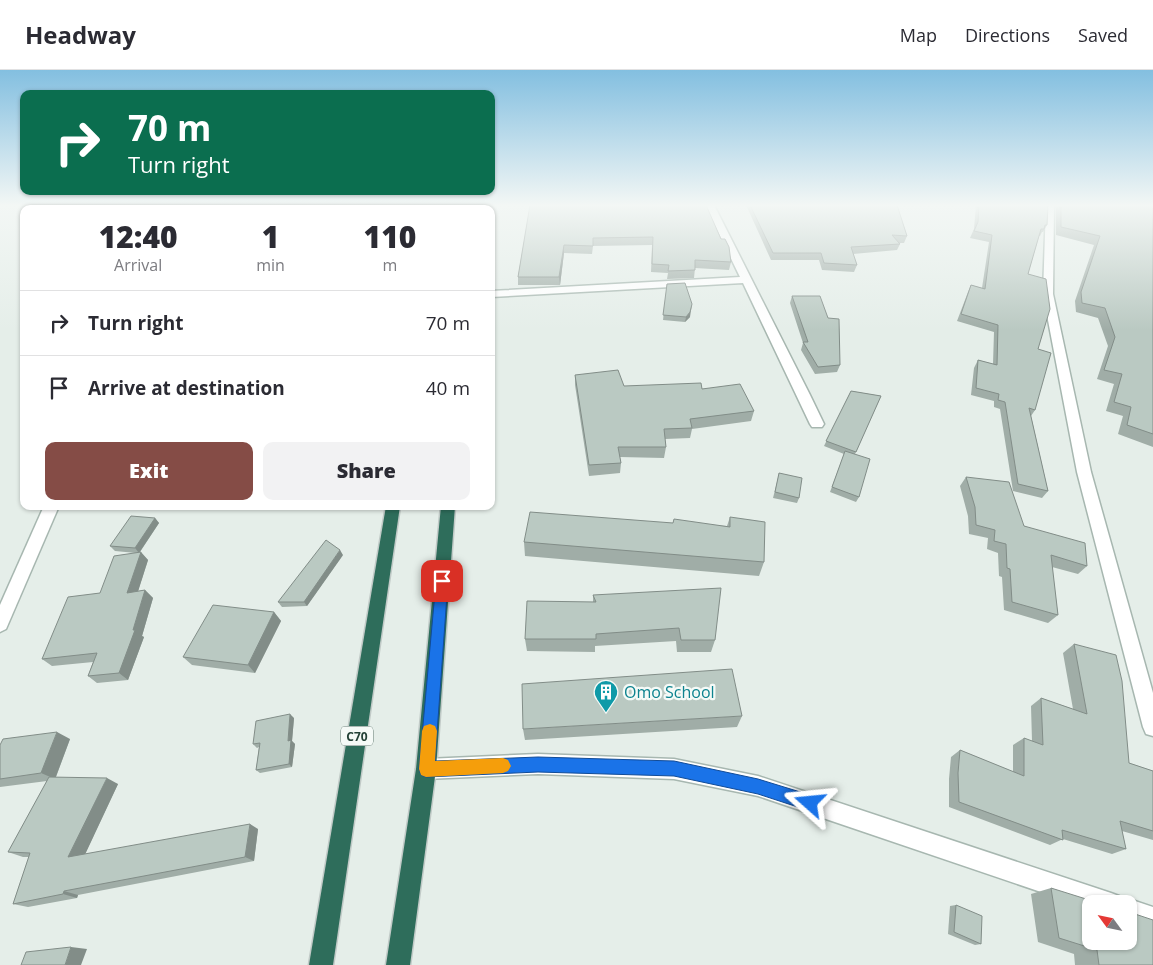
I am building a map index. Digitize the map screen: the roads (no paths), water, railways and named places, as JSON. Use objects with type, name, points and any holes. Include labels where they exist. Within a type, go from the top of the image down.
[{"type":"highway","name":"C70","points":[[321,965],[392,510]]},
{"type":"highway","points":[[398,965],[426,769],[448,510]]},
{"type":"street","points":[[729,247],[817,424]]},
{"type":"street","points":[[1049,247],[1048,294],[1084,472],[1153,727]]},
{"type":"street","points":[[495,294],[746,280]]},
{"type":"street","points":[[0,624],[50,510]]},
{"type":"street","points":[[426,769],[538,764],[674,769],[758,786],[880,825],[1085,895]]},
{"type":"street","points":[[1138,913],[1153,918]]},
{"type":"place","name":"Omo School","points":[[606,713]]}]
